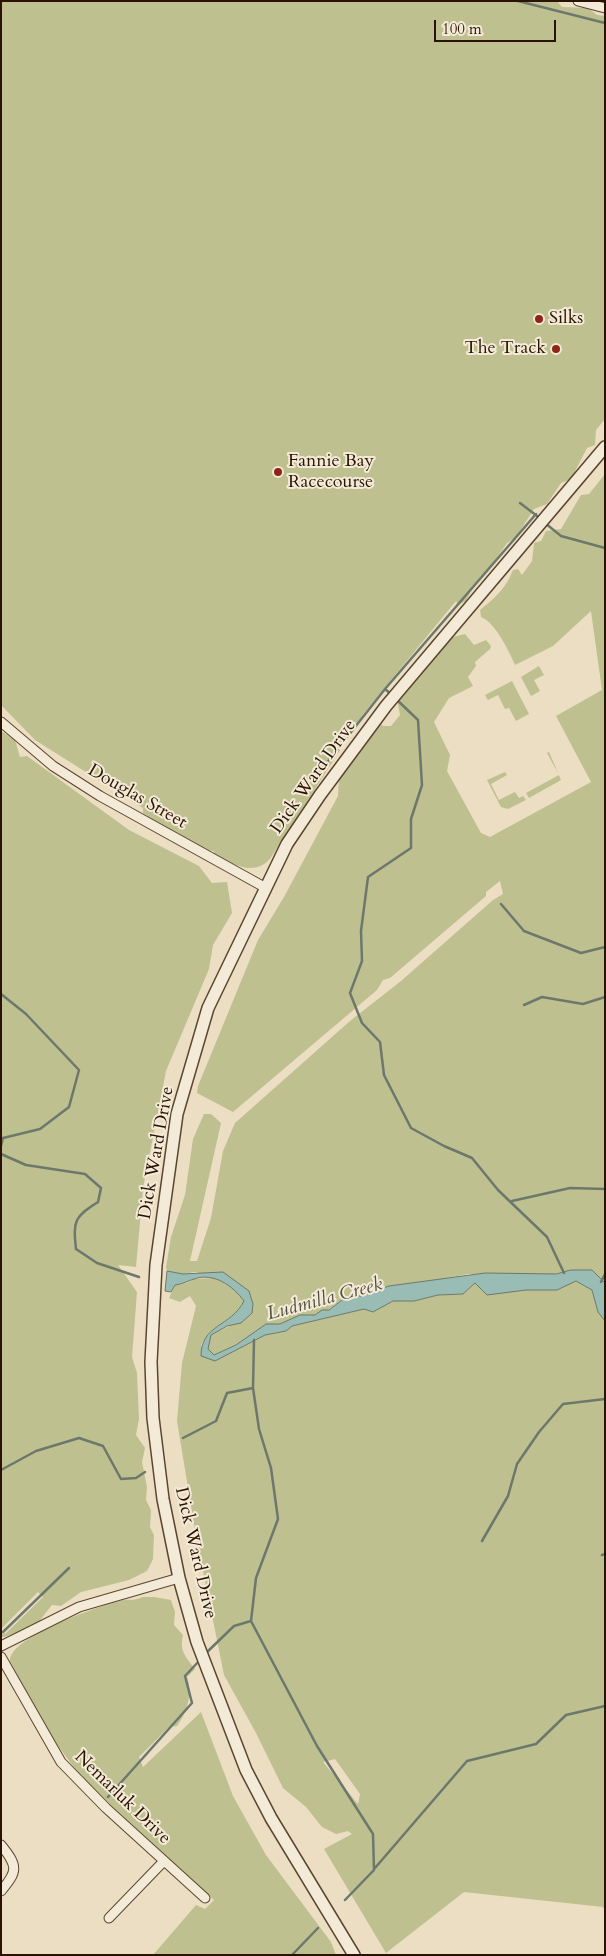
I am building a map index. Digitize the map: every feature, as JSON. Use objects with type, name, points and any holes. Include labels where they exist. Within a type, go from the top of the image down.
[{"type":"street","points":[[580,2],[605,8]]},
{"type":"street","name":"Dick Ward Drive","points":[[354,1955],[271,1818],[246,1770],[203,1657],[179,1578],[163,1499],[153,1418],[152,1362],[156,1265],[177,1114],[208,1008],[287,844],[320,795],[386,706],[605,447]]},
{"type":"street","name":"Douglas Street","points":[[1,722],[53,766],[100,796],[266,888]]},
{"type":"street","points":[[1,1646],[79,1607],[179,1578]]},
{"type":"street","name":"Nemarluk Drive","points":[[1,1657],[61,1762],[106,1808],[205,1898]]},
{"type":"street","points":[[1,1845],[13,1859],[15,1867],[13,1878],[1,1891]]},
{"type":"street","points":[[110,1918],[164,1860]]},
{"type":"green space","name":"Fannie Bay Racecourse","points":[[1,1],[557,1],[562,7],[588,8],[597,15],[605,16],[605,419],[596,430],[595,445],[587,448],[571,479],[561,483],[547,504],[534,509],[516,537],[507,543],[492,565],[474,585],[466,601],[458,605],[456,601],[364,713],[270,859],[257,867],[250,868],[236,865],[214,854],[214,851],[203,850],[182,839],[178,833],[164,828],[143,813],[143,808],[35,740],[1,705]]},
{"type":"green space","points":[[605,474],[605,1283],[592,1270],[571,1270],[556,1274],[468,1274],[409,1285],[389,1286],[361,1296],[346,1297],[328,1310],[315,1315],[300,1315],[280,1324],[266,1324],[236,1345],[214,1355],[208,1349],[210,1335],[237,1323],[252,1313],[237,1282],[195,1272],[183,1274],[167,1271],[166,1267],[171,1237],[185,1195],[193,1139],[204,1114],[211,1114],[221,1123],[190,1261],[197,1261],[211,1218],[223,1151],[235,1123],[350,1021],[401,981],[493,900],[503,894],[500,881],[486,892],[486,896],[390,978],[383,980],[377,990],[233,1112],[197,1093],[198,1086],[258,940],[284,897],[338,796],[339,778],[379,722],[383,726],[391,726],[400,715],[398,704],[401,694],[453,637],[465,634],[474,645],[486,640],[491,646],[475,662],[476,666],[468,677],[473,686],[449,698],[434,722],[450,755],[447,771],[481,833],[490,837],[591,782],[556,716],[602,690],[591,611],[553,646],[515,665],[496,631],[481,617],[480,610],[500,592],[513,570],[518,569],[522,575],[532,561],[534,543],[541,541],[546,531],[561,529],[581,495],[589,494]]},
{"type":"green space","points":[[539,666],[544,675],[534,680],[540,691],[531,696],[521,677]]},
{"type":"green space","points":[[512,681],[529,714],[516,721],[509,708],[505,709],[498,695],[488,700],[485,695]]},
{"type":"green space","points":[[1,731],[15,740],[20,757],[27,756],[129,830],[199,866],[212,883],[227,882],[232,913],[213,945],[209,969],[166,1071],[143,1188],[136,1267],[118,1265],[137,1292],[132,1357],[137,1373],[139,1419],[136,1435],[145,1448],[142,1462],[147,1487],[146,1500],[151,1510],[150,1527],[154,1535],[153,1559],[147,1571],[129,1580],[81,1592],[61,1606],[52,1605],[37,1624],[5,1637],[1,1637],[1,1631],[5,1634],[43,1597],[38,1592],[1,1629]]},
{"type":"green space","points":[[549,752],[558,774],[547,753]]},
{"type":"green space","points":[[505,772],[507,775],[491,784],[499,800],[515,792],[519,798],[523,796],[526,800],[508,809],[501,807],[487,780]]},
{"type":"green space","points":[[559,775],[561,780],[529,798],[526,793]]},
{"type":"green space","points":[[214,1278],[234,1288],[244,1301],[239,1309],[206,1337],[201,1345],[214,1361],[265,1335],[286,1331],[292,1326],[364,1309],[373,1312],[393,1301],[414,1301],[438,1295],[463,1294],[475,1283],[526,1290],[557,1290],[576,1281],[592,1290],[598,1312],[605,1321],[605,1911],[603,1907],[464,1892],[386,1953],[324,1849],[352,1834],[348,1831],[336,1834],[322,1827],[306,1807],[283,1788],[256,1733],[224,1675],[196,1536],[177,1421],[182,1363],[196,1306],[190,1296],[180,1302],[169,1298],[175,1285],[194,1279]],"holes":[[[335,1759],[360,1794],[358,1804],[323,1762]]]},
{"type":"green space","points":[[142,1597],[171,1600],[175,1612],[174,1625],[183,1635],[183,1650],[195,1669],[187,1677],[189,1696],[184,1715],[177,1726],[169,1727],[139,1757],[143,1767],[201,1712],[233,1796],[266,1855],[331,1942],[336,1955],[153,1955],[196,1905],[205,1909],[214,1900],[81,1777],[45,1728],[10,1661],[14,1652],[24,1642],[57,1624],[109,1604]]},
{"type":"water","points":[[571,1270],[592,1270],[605,1283],[605,1321],[598,1312],[592,1290],[576,1281],[557,1290],[526,1290],[487,1295],[475,1283],[463,1294],[438,1295],[414,1301],[393,1301],[373,1312],[364,1309],[292,1326],[286,1331],[265,1335],[215,1361],[201,1356],[202,1346],[211,1331],[232,1316],[244,1301],[229,1286],[209,1277],[201,1277],[175,1285],[171,1292],[165,1291],[167,1271],[183,1274],[223,1272],[249,1291],[253,1304],[252,1313],[241,1323],[227,1326],[211,1335],[208,1349],[214,1355],[236,1345],[266,1324],[280,1324],[300,1315],[315,1315],[322,1310],[329,1310],[346,1297],[361,1296],[389,1286],[485,1273],[556,1274]]},
{"type":"waterway","points":[[518,1],[605,23]]},
{"type":"waterway","points":[[520,503],[541,519]]},
{"type":"waterway","points":[[318,774],[385,689],[536,514]]},
{"type":"waterway","points":[[545,523],[561,536],[605,548]]},
{"type":"waterway","points":[[385,689],[392,695]]},
{"type":"waterway","points":[[396,699],[418,720],[422,785],[411,819],[411,848],[368,877],[361,931],[362,961],[350,993],[362,1023],[380,1042],[384,1075],[411,1128],[444,1146],[472,1158],[498,1190],[547,1237],[564,1273]]},
{"type":"waterway","points":[[501,904],[524,931],[581,953],[605,947]]},
{"type":"waterway","name":"Ludmilla Creek","points":[[1,994],[26,1014],[79,1070],[69,1107],[40,1129],[3,1138],[1,1146]]},
{"type":"waterway","points":[[524,1005],[542,997],[583,1004],[605,997]]},
{"type":"waterway","name":"Ludmilla Creek","points":[[1,1154],[26,1165],[85,1174],[101,1188],[98,1202],[84,1212],[77,1221],[75,1226],[76,1249],[97,1263],[139,1277]]},
{"type":"waterway","points":[[512,1201],[570,1188],[605,1189]]},
{"type":"waterway","points":[[601,1282],[605,1274]]},
{"type":"waterway","points":[[254,1340],[253,1388],[259,1429],[271,1468],[278,1519],[256,1578],[251,1621],[317,1746],[373,1834],[374,1870],[345,1900]]},
{"type":"waterway","points":[[183,1438],[216,1421],[227,1393],[253,1388]]},
{"type":"waterway","points":[[482,1541],[508,1496],[517,1464],[539,1432],[563,1404],[605,1399]]},
{"type":"waterway","points":[[1,1470],[36,1451],[79,1438],[103,1446],[121,1479],[136,1478],[145,1472]]},
{"type":"waterway","points":[[3,1632],[69,1568]]},
{"type":"waterway","points":[[205,1654],[234,1626],[251,1621]]},
{"type":"waterway","points":[[108,1797],[192,1703],[185,1676],[200,1660]]},
{"type":"waterway","points":[[375,1868],[467,1761],[536,1744],[566,1715],[605,1706]]},
{"type":"waterway","points":[[292,1955],[318,1928]]},
{"type":"place","name":"Silks","points":[[539,319]]},
{"type":"place","name":"The Track","points":[[556,349]]},
{"type":"place","name":"Fannie Bay Racecourse","points":[[278,472]]}]
